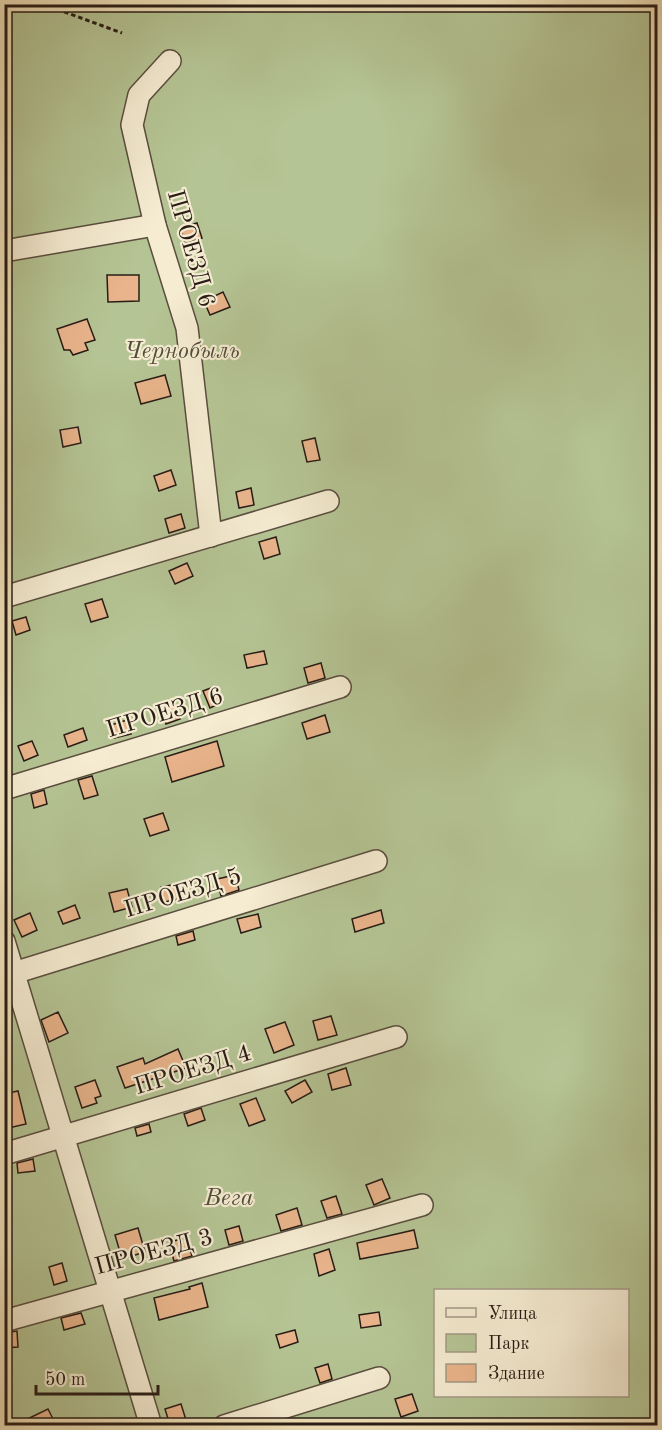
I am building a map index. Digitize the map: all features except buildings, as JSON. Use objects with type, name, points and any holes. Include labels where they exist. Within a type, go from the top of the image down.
[{"type":"street","name":"ПРОЕЗД 6","points":[[170,61],[139,95],[132,124],[155,225],[187,328],[212,536]]},
{"type":"street","points":[[4,251],[155,225]]},
{"type":"street","points":[[4,597],[328,501]]},
{"type":"street","name":"ПРОЕЗД 6","points":[[4,789],[340,687]]},
{"type":"street","name":"ПРОЕЗД 5","points":[[9,975],[376,861]]},
{"type":"street","points":[[4,941],[9,975],[64,1136],[151,1425]]},
{"type":"street","name":"ПРОЕЗД 4","points":[[4,1154],[396,1037]]},
{"type":"street","name":"ПРОЕЗД 3","points":[[4,1321],[422,1205]]},
{"type":"street","points":[[224,1425],[379,1378]]},
{"type":"path","points":[[43,4],[122,33]]},
{"type":"green space","points":[[4,5],[657,5],[657,1425],[5,1425]]},
{"type":"park label","name":"Чернобыль","points":[[182,352]]},
{"type":"park label","name":"Вега","points":[[229,1199]]}]
